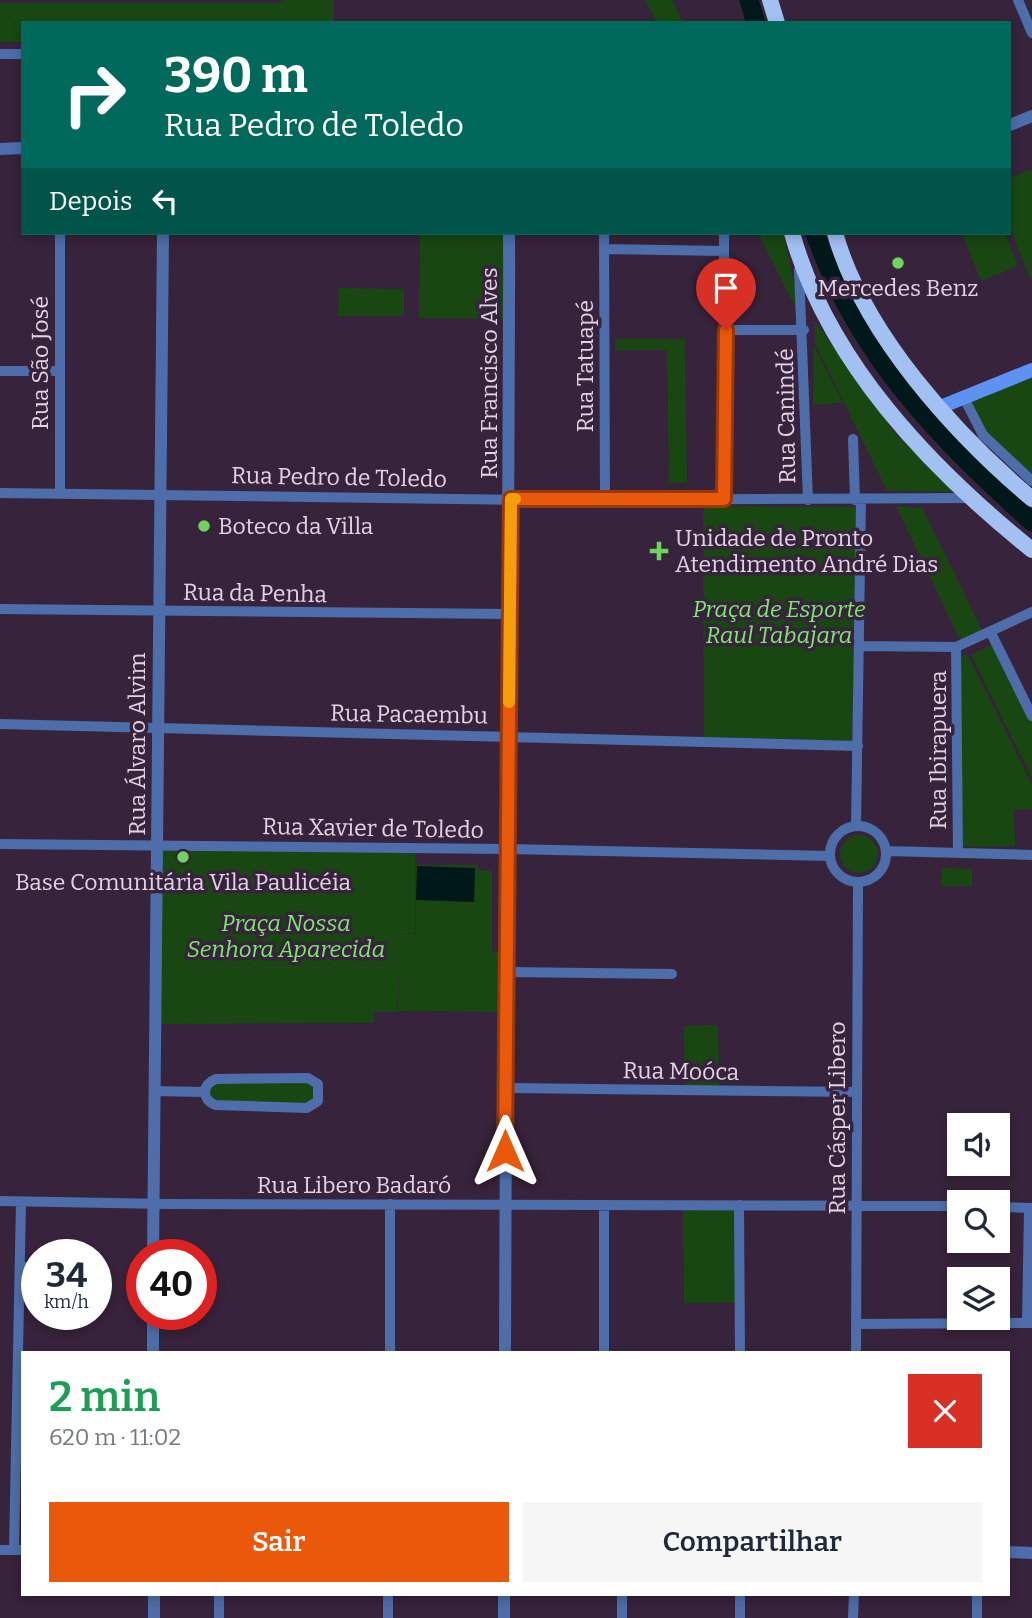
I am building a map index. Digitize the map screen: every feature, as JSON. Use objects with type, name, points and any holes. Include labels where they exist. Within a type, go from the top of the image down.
[{"type":"highway","points":[[770,0],[776,21]]},
{"type":"highway","points":[[792,235],[798,257],[824,316],[853,362],[900,425],[972,498],[1032,550]]},
{"type":"highway","points":[[836,235],[854,280],[875,318],[938,408],[971,444],[1032,499]]},
{"type":"main road","points":[[938,408],[1032,370]]},
{"type":"street","points":[[1018,0],[1032,33]]},
{"type":"street","points":[[0,54],[21,54]]},
{"type":"street","points":[[1011,125],[1032,116]]},
{"type":"street","points":[[0,149],[21,148]]},
{"type":"street","name":"Rua São José","points":[[60,235],[60,494]]},
{"type":"street","name":"Rua Álvaro Alvim","points":[[153,1239],[163,235]]},
{"type":"street","name":"Rua Francisco Alves","points":[[505,1351],[505,972],[511,499],[509,235]]},
{"type":"street","name":"Rua Tatuapé","points":[[604,235],[605,500]]},
{"type":"street","points":[[724,235],[724,499]]},
{"type":"street","points":[[604,249],[724,251]]},
{"type":"street","name":"Rua Canindé","points":[[798,257],[804,330],[807,500]]},
{"type":"street","name":"Rua Canindé","points":[[726,330],[804,330]]},
{"type":"street","points":[[0,371],[60,371]]},
{"type":"street","points":[[964,398],[983,435],[1032,481]]},
{"type":"street","points":[[853,439],[858,500],[856,825]]},
{"type":"street","name":"Rua Pedro de Toledo","points":[[0,493],[605,500],[972,498]]},
{"type":"street","name":"Rua da Penha","points":[[0,609],[510,614]]},
{"type":"street","points":[[859,646],[956,647],[1032,612]]},
{"type":"street","points":[[991,633],[1032,716]]},
{"type":"street","name":"Rua Ibirapuera","points":[[956,647],[958,853]]},
{"type":"street","name":"Rua Pacaembu","points":[[0,724],[858,746]]},
{"type":"street","points":[[856,825],[871,828],[881,837],[887,851],[885,864],[879,874],[869,881],[858,883],[838,874],[830,856],[832,843],[838,834],[856,825]]},
{"type":"street","name":"Rua Xavier de Toledo","points":[[0,844],[506,849],[830,856]]},
{"type":"street","points":[[887,851],[1032,855]]},
{"type":"street","name":"Rua Cásper Libero","points":[[856,1351],[858,883]]},
{"type":"street","points":[[505,972],[672,974]]},
{"type":"street","points":[[309,1078],[318,1084],[318,1101],[307,1108],[215,1105],[205,1098],[204,1092],[206,1085],[216,1079],[309,1078]]},
{"type":"street","name":"Rua Moóca","points":[[505,1088],[857,1092]]},
{"type":"street","points":[[155,1091],[204,1092]]},
{"type":"street","name":"Rua Libero Badaró","points":[[0,1201],[153,1204],[947,1206]]},
{"type":"street","points":[[0,1550],[18,1550],[21,1202]]},
{"type":"street","points":[[390,1204],[390,1351]]},
{"type":"street","points":[[739,1205],[740,1351]]},
{"type":"street","points":[[604,1206],[604,1351]]},
{"type":"street","points":[[856,1324],[1029,1322],[1030,1208],[1010,1207]]},
{"type":"street","points":[[153,1330],[153,1351]]},
{"type":"street","points":[[1010,1552],[1032,1553]]},
{"type":"street","points":[[153,1618],[154,1596]]},
{"type":"street","points":[[219,1596],[219,1618]]},
{"type":"street","points":[[388,1596],[388,1618]]},
{"type":"street","points":[[504,1596],[504,1618]]},
{"type":"street","points":[[622,1596],[622,1618]]},
{"type":"street","points":[[740,1596],[740,1618]]},
{"type":"street","points":[[853,1618],[854,1596]]},
{"type":"street","points":[[976,1618],[977,1596]]},
{"type":"green space","points":[[283,0],[334,0],[334,21],[21,21],[21,42],[0,42],[0,3],[279,3]]},
{"type":"green space","points":[[645,0],[672,0],[682,21],[656,21]]},
{"type":"green space","points":[[1032,169],[1032,279],[1011,231],[1011,178]]},
{"type":"green space","points":[[420,235],[505,235],[504,319],[419,318]]},
{"type":"green space","points":[[759,235],[783,235],[799,305],[793,303]]},
{"type":"green space","points":[[963,235],[1006,235],[1018,266],[981,281]]},
{"type":"green space","points":[[339,288],[404,289],[404,316],[338,316]]},
{"type":"green space","points":[[815,321],[897,436],[956,492],[887,491],[815,343]]},
{"type":"green space","points":[[615,339],[685,339],[687,483],[669,483],[667,350],[615,350]]},
{"type":"green space","points":[[814,346],[843,403],[813,405]]},
{"type":"green space","points":[[1032,373],[1032,475],[986,433],[967,399]]},
{"type":"green space","name":"Praça de Esporte Raul Tabajara","points":[[703,506],[856,507],[852,741],[704,737]]},
{"type":"green space","points":[[896,506],[922,508],[982,630],[960,640]]},
{"type":"green space","points":[[993,644],[1032,721],[1032,778],[971,655]]},
{"type":"green space","points":[[967,654],[1032,785],[1032,809],[1014,810],[1015,846],[961,847],[959,658]]},
{"type":"green space","points":[[859,835],[873,840],[878,854],[873,868],[859,873],[845,868],[840,854],[845,840]]},
{"type":"green space","name":"Praça Nossa Senhora Aparecida","points":[[159,848],[415,850],[415,933],[400,934],[416,934],[416,865],[478,865],[478,870],[492,871],[492,951],[503,952],[503,1012],[398,1011],[399,973],[397,1012],[374,1012],[374,1023],[158,1024]]},
{"type":"green space","points":[[942,868],[972,869],[972,886],[942,886]]},
{"type":"green space","points":[[718,1025],[719,1088],[685,1088],[684,1026]]},
{"type":"green space","points":[[209,1083],[315,1083],[315,1103],[209,1103]]},
{"type":"green space","points":[[736,1208],[737,1303],[684,1303],[683,1209]]},
{"type":"shaded area","points":[[417,866],[475,868],[474,902],[416,900]]},
{"type":"waterway","points":[[749,0],[755,21]]},
{"type":"waterway","points":[[816,235],[853,318],[877,356],[933,425],[1032,522]]},
{"type":"slow traffic","points":[[509,702],[511,499],[515,499]]},
{"type":"place","name":"Mercedes Benz","points":[[898,263]]},
{"type":"place","name":"Boteco da Villa","points":[[204,526]]},
{"type":"place","name":"Unidade de Pronto Atendimento André Dias","points":[[659,551]]},
{"type":"place","name":"Base Comunitária Vila Paulicéia","points":[[183,857]]},
{"type":"route","points":[[505,1151],[511,499],[724,499],[726,330]]}]
